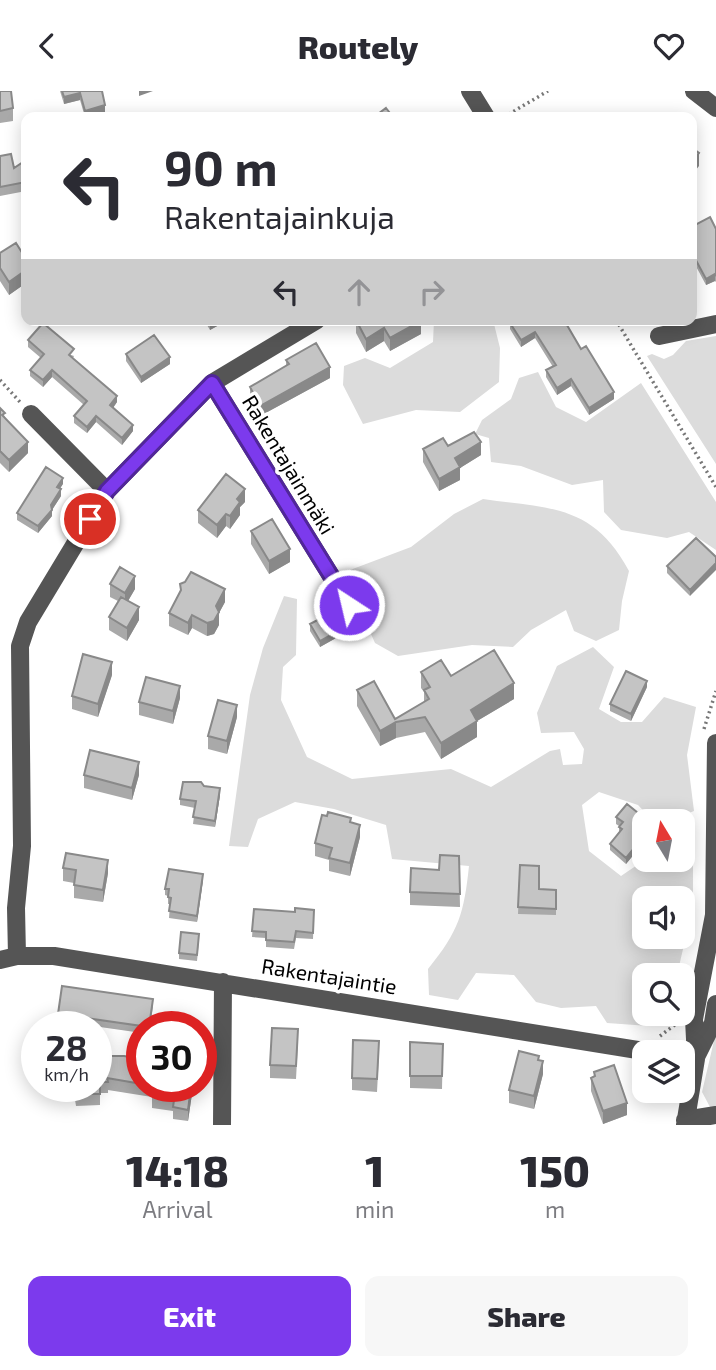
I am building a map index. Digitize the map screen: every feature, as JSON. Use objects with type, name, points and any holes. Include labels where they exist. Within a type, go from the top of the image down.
[{"type":"street","points":[[470,91],[483,112]]},
{"type":"street","points":[[694,91],[716,108]]},
{"type":"street","points":[[659,336],[716,324]]},
{"type":"street","points":[[8,958],[22,846],[20,646],[28,622],[107,491],[212,383],[307,326]]},
{"type":"street","name":"Rakentajainmäki","points":[[212,383],[349,605]]},
{"type":"street","points":[[31,414],[107,491]]},
{"type":"street","points":[[691,1040],[715,915],[716,743]]},
{"type":"street","name":"Rakentajaintie","points":[[8,958],[54,956],[632,1042]]},
{"type":"street","points":[[222,1125],[223,982]]},
{"type":"street","points":[[695,1049],[713,1023],[716,1004]]},
{"type":"street","points":[[686,1103],[685,1122],[716,1115]]},
{"type":"path","points":[[512,112],[548,91]]},
{"type":"path","points":[[620,326],[716,487]]},
{"type":"path","points":[[0,380],[31,414]]},
{"type":"path","points":[[659,1040],[675,1026]]},
{"type":"shaded area","points":[[434,326],[494,326],[500,348],[499,382],[460,412],[416,410],[363,424],[343,385],[344,366],[365,358],[390,368],[433,342]]},
{"type":"shaded area","points":[[716,336],[716,464],[647,356],[652,354],[664,359],[673,355],[686,341]]},
{"type":"shaded area","points":[[538,372],[556,407],[586,422],[641,383],[716,502],[716,550],[689,532],[667,538],[621,530],[604,512],[603,480],[572,485],[521,466],[491,462],[489,438],[475,434],[482,420],[511,399],[519,378]]},
{"type":"shaded area","points":[[483,499],[568,514],[585,521],[601,533],[629,571],[619,630],[596,641],[574,631],[566,610],[531,630],[513,647],[472,645],[398,656],[375,643],[367,625],[380,607],[370,590],[347,578],[350,570],[411,547],[454,514]]},
{"type":"shaded area","points":[[284,596],[297,599],[296,655],[283,667],[281,700],[307,757],[352,779],[451,769],[491,787],[550,751],[560,749],[563,765],[582,764],[584,749],[574,732],[541,733],[537,713],[557,666],[593,647],[614,667],[599,709],[621,722],[642,722],[664,697],[696,707],[687,755],[694,809],[642,809],[638,805],[599,792],[582,805],[589,851],[621,876],[632,869],[632,872],[693,872],[693,886],[632,886],[632,949],[683,949],[680,963],[632,963],[632,1025],[607,1023],[596,1006],[561,1008],[536,1002],[514,975],[476,973],[458,1000],[429,995],[428,969],[447,943],[458,921],[465,897],[469,866],[392,859],[386,825],[334,809],[295,802],[258,819],[248,847],[229,846],[250,695],[263,648]]},
{"type":"shaded area","points":[[716,1032],[716,1107],[710,1107],[702,1092]]},
{"type":"building","points":[[0,91],[11,91],[13,108],[0,111]]},
{"type":"building","points":[[62,91],[102,91],[105,105],[85,111],[80,93],[64,97]]},
{"type":"building","points":[[11,154],[14,168],[21,163],[21,183],[0,187],[0,156]]},
{"type":"building","points":[[710,217],[716,229],[716,276],[715,274],[706,279],[697,262],[697,224]]},
{"type":"building","points":[[16,243],[21,251],[21,274],[9,282],[0,268],[0,253]]},
{"type":"building","points":[[40,326],[47,326],[74,349],[69,355],[117,396],[110,405],[133,425],[122,438],[96,416],[87,427],[74,416],[87,401],[52,370],[43,380],[30,370],[44,354],[28,340]]},
{"type":"building","points":[[359,326],[412,326],[390,338],[384,328],[366,339]]},
{"type":"building","points":[[512,326],[568,326],[581,349],[586,346],[614,392],[589,408],[571,379],[557,388],[546,370],[556,365],[535,332],[521,340]]},
{"type":"building","points":[[154,335],[170,357],[141,377],[126,354]]},
{"type":"building","points":[[316,343],[330,367],[260,406],[250,387],[289,364],[286,360]]},
{"type":"building","points":[[0,408],[5,413],[2,415],[28,442],[9,460],[0,451]]},
{"type":"building","points":[[474,432],[481,442],[455,458],[460,467],[439,479],[423,449],[443,438],[448,446]]},
{"type":"building","points":[[46,467],[63,478],[57,487],[61,489],[51,505],[52,510],[38,526],[17,513]]},
{"type":"building","points":[[226,474],[245,489],[237,499],[240,502],[230,516],[226,514],[217,525],[198,510]]},
{"type":"building","points":[[272,519],[290,549],[269,561],[251,531]]},
{"type":"building","points":[[696,538],[716,557],[716,563],[690,590],[667,566]]},
{"type":"building","points":[[120,567],[135,576],[125,593],[110,584]]},
{"type":"building","points":[[191,572],[225,589],[216,606],[219,612],[214,621],[207,623],[192,615],[188,623],[169,613],[181,590],[180,584],[185,582]]},
{"type":"building","points":[[121,597],[139,607],[127,628],[109,617]]},
{"type":"building","points":[[327,615],[336,632],[320,641],[310,624]]},
{"type":"building","points":[[494,650],[514,683],[471,710],[477,721],[441,743],[425,717],[396,722],[380,731],[357,690],[374,681],[395,719],[429,699],[424,690],[430,687],[421,672],[441,660],[451,676]]},
{"type":"building","points":[[83,654],[112,662],[98,704],[72,696]]},
{"type":"building","points":[[626,671],[647,681],[631,714],[610,704]]},
{"type":"building","points":[[146,677],[180,686],[173,711],[139,702]]},
{"type":"building","points":[[218,700],[237,705],[227,741],[208,736]]},
{"type":"building","points":[[90,750],[139,762],[132,788],[84,775]]},
{"type":"building","points":[[183,782],[201,782],[204,786],[220,788],[215,821],[193,817],[196,801],[180,799]]},
{"type":"building","points":[[627,804],[633,809],[632,851],[626,858],[610,844],[622,829],[619,827],[623,822],[616,817]]},
{"type":"building","points":[[328,812],[351,818],[350,822],[360,825],[350,863],[329,858],[332,848],[315,843],[322,815],[327,816]]},
{"type":"building","points":[[66,853],[108,860],[103,890],[74,885],[76,870],[63,868]]},
{"type":"building","points":[[440,855],[459,856],[460,894],[410,892],[411,868],[439,870]]},
{"type":"building","points":[[520,865],[539,866],[539,889],[556,890],[556,909],[518,907]]},
{"type":"building","points":[[169,869],[203,874],[197,916],[169,911],[171,898],[168,897],[169,889],[165,889]]},
{"type":"building","points":[[295,908],[314,910],[313,933],[296,931],[294,942],[266,940],[266,932],[252,931],[254,909],[295,912]]},
{"type":"building","points":[[181,932],[199,934],[197,955],[179,953]]},
{"type":"building","points":[[62,986],[153,999],[151,1011],[126,1011],[126,1024],[112,1022],[112,1011],[58,1011]]},
{"type":"building","points":[[272,1028],[298,1029],[296,1066],[270,1065]]},
{"type":"building","points":[[353,1040],[379,1041],[377,1079],[352,1078]]},
{"type":"building","points":[[410,1042],[443,1044],[442,1076],[410,1076]]},
{"type":"building","points":[[519,1051],[539,1056],[538,1060],[543,1061],[534,1096],[509,1090]]},
{"type":"building","points":[[112,1056],[126,1056],[126,1081],[112,1079]]},
{"type":"building","points":[[614,1065],[627,1103],[603,1111],[591,1078],[595,1076],[594,1072]]},
{"type":"building","points":[[174,1102],[189,1102],[188,1110],[173,1107]]},
{"type":"route","points":[[90,519],[107,491],[212,383],[326,572],[349,605]]}]
